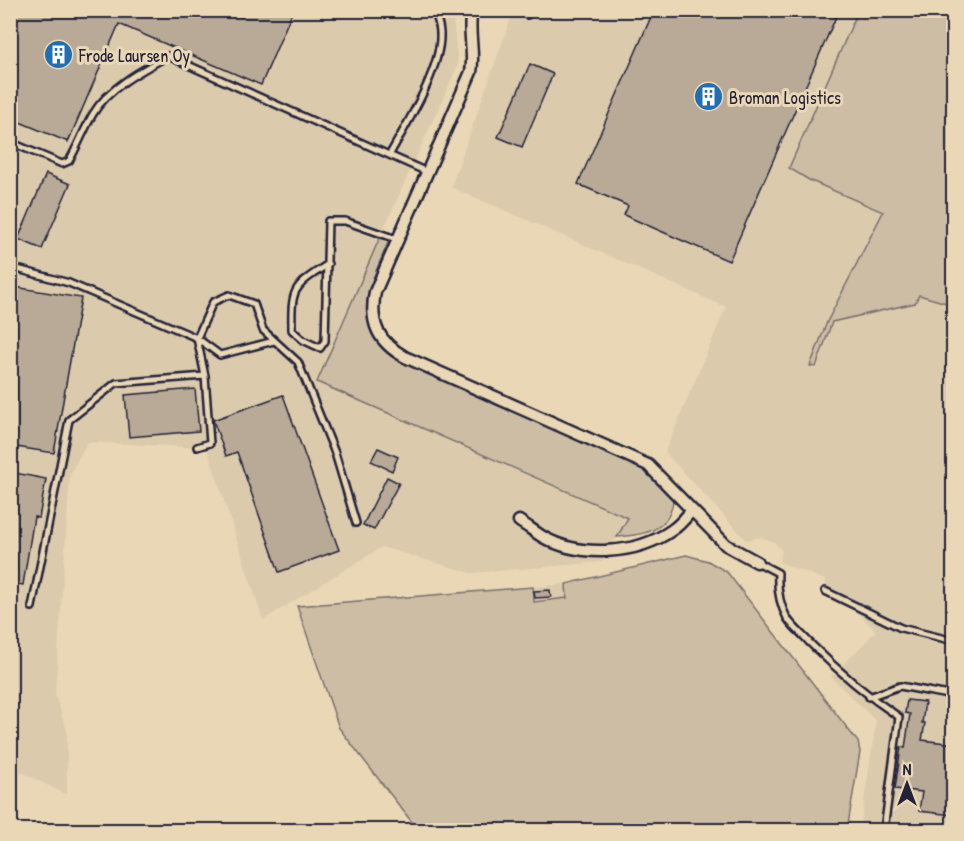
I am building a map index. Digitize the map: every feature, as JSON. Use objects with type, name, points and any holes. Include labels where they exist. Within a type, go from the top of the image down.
[{"type":"street","points":[[472,10],[471,72],[375,292],[372,306],[377,332],[384,343],[405,357],[648,465],[726,545],[757,562]]},
{"type":"street","points":[[519,521],[544,538],[574,548],[601,552],[634,548],[671,531],[692,510]]},
{"type":"lane","points":[[390,154],[420,98],[436,61],[440,34],[436,15],[429,10]]},
{"type":"lane","points":[[521,10],[527,15]]},
{"type":"lane","points":[[10,142],[62,164],[69,161],[93,113],[107,97],[148,67],[168,56],[428,172]]},
{"type":"lane","points":[[328,264],[298,284],[291,305],[292,330],[303,340],[320,348],[325,341],[328,264],[328,221],[345,221],[399,240]]},
{"type":"lane","points":[[10,267],[69,284],[197,338],[220,355],[274,340]]},
{"type":"lane","points":[[197,447],[210,443],[205,376],[197,338],[213,302],[229,295],[254,304],[263,330],[298,362],[335,453],[356,523]]},
{"type":"lane","points":[[32,607],[69,420],[116,383],[205,376]]},
{"type":"lane","points":[[757,562],[778,573],[777,586],[781,604],[788,619],[837,670],[869,697],[899,717],[884,831]]},
{"type":"lane","points":[[825,591],[901,628],[954,641]]},
{"type":"lane","points":[[869,697],[900,686],[954,696]]},
{"type":"shaded area","points":[[10,11],[452,11],[458,65],[317,382],[629,518],[602,562],[471,573],[382,547],[263,620],[207,448],[87,442],[70,474],[55,695],[67,731],[67,795],[11,767]]},
{"type":"shaded area","points":[[517,11],[858,11],[789,168],[809,180],[883,211],[827,322],[811,365],[817,367],[832,322],[914,303],[918,295],[953,305],[954,394],[949,497],[954,520],[953,830],[860,830],[876,721],[831,677],[876,631],[848,604],[825,591],[826,580],[779,562],[782,551],[774,542],[761,537],[746,540],[665,452],[726,307],[451,187],[512,15]]},
{"type":"shaded area","points":[[858,11],[953,11],[953,305],[919,295],[915,303],[832,322],[816,367],[810,366],[827,322],[883,212],[809,180],[789,168]]},
{"type":"shaded area","points":[[380,237],[389,240],[370,286],[367,314],[370,328],[378,342],[391,356],[645,470],[673,500],[667,519],[661,525],[646,533],[617,537],[628,518],[317,382]]},
{"type":"shaded area","points":[[953,394],[953,520],[949,497]]},
{"type":"shaded area","points":[[686,555],[708,561],[727,572],[858,742],[860,752],[847,830],[418,830],[339,728],[297,606],[533,587],[534,602],[567,598],[566,584]]},
{"type":"shaded area","points":[[566,584],[568,598],[534,602],[533,587]]},
{"type":"building","name":"Frode Laursen Oy","points":[[10,10],[293,10],[261,85],[119,24],[68,142],[10,118]]},
{"type":"building","name":"Broman Logistics","points":[[654,10],[839,10],[729,261],[624,215],[628,206],[578,184]]},
{"type":"building","points":[[530,64],[553,74],[522,147],[498,137]]},
{"type":"building","points":[[46,174],[70,184],[42,249],[18,239]]},
{"type":"building","points":[[15,287],[81,298],[54,453],[10,446],[10,313]]},
{"type":"building","points":[[195,389],[199,431],[129,437],[125,395]]},
{"type":"building","points":[[283,395],[339,550],[279,572],[237,452],[226,456],[213,420]]},
{"type":"building","points":[[378,448],[398,457],[392,471],[371,461]]},
{"type":"building","points":[[10,472],[46,479],[39,518],[34,517],[23,585],[10,583]]},
{"type":"building","points":[[387,477],[399,483],[374,530],[363,525]]},
{"type":"building","points":[[550,590],[551,597],[535,598],[534,591]]},
{"type":"building","points":[[907,700],[925,702],[922,740],[954,744],[952,815],[919,811],[922,792],[895,789],[901,747],[905,748],[910,714],[905,713]]},
{"type":"place","name":"Frode Laursen Oy","points":[[58,55]]},
{"type":"place","name":"Broman Logistics","points":[[708,97]]}]
